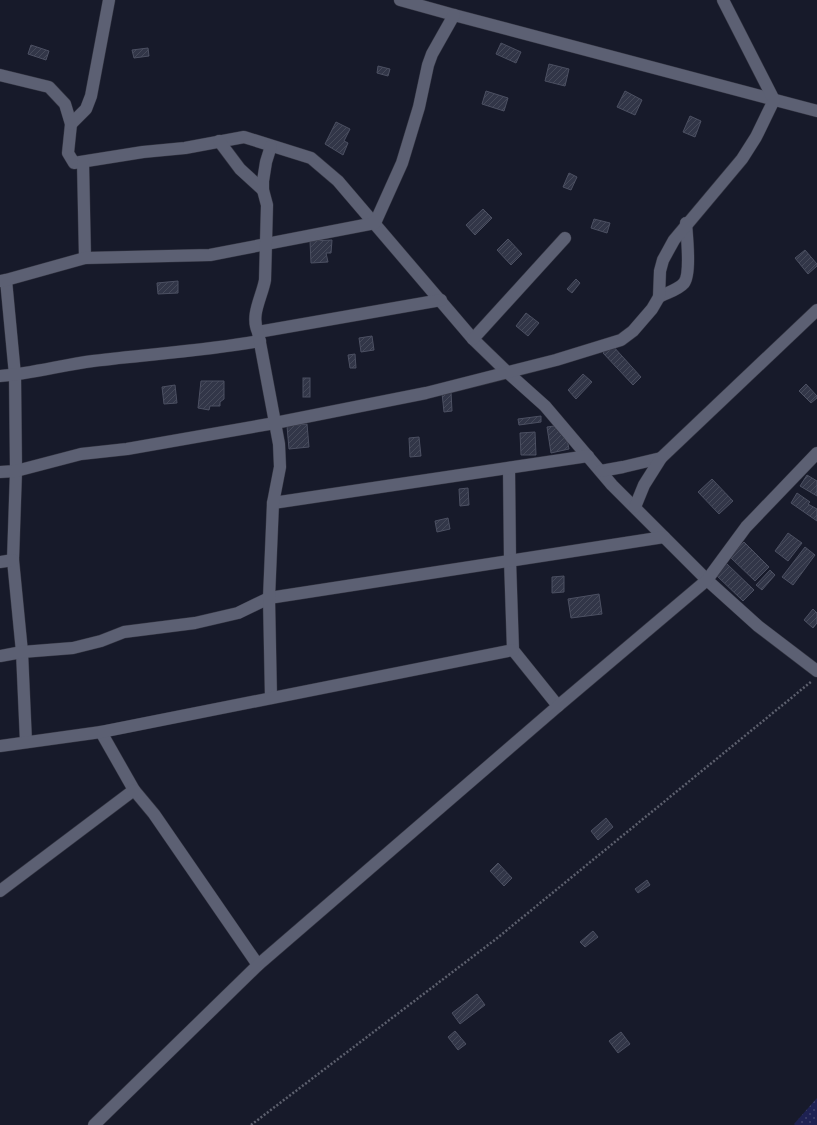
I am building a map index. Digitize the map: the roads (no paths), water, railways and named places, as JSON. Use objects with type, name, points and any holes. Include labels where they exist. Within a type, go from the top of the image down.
[{"type":"street","points":[[71,124],[86,109],[91,96],[109,0]]},
{"type":"street","points":[[400,0],[817,111]]},
{"type":"street","points":[[723,0],[774,100]]},
{"type":"street","points":[[374,223],[402,163],[419,107],[428,65],[432,54],[454,15]]},
{"type":"street","points":[[0,75],[49,87],[65,104],[71,124],[68,153],[74,163],[143,152],[185,148],[244,137],[311,158],[338,181],[473,339],[545,406],[635,508],[707,580],[758,626],[817,671]]},
{"type":"street","points":[[0,472],[16,471],[81,454],[127,449],[275,423],[426,393],[556,360],[621,340],[633,331],[652,309],[659,297],[660,271],[663,260],[674,240],[686,223],[742,159],[756,137],[774,100]]},
{"type":"street","points":[[219,141],[240,169],[263,190]]},
{"type":"street","points":[[271,698],[269,598],[273,503],[280,467],[279,444],[259,337],[255,325],[256,310],[266,280],[267,205],[263,190],[263,181],[266,162],[272,146]]},
{"type":"street","points":[[83,162],[85,258]]},
{"type":"street","points":[[26,742],[22,652],[13,560],[16,471],[15,375],[3,280],[85,258],[210,255],[374,223]]},
{"type":"street","points":[[659,297],[679,287],[684,283],[687,277],[686,223]]},
{"type":"street","points":[[473,339],[564,238]]},
{"type":"street","points":[[0,376],[15,375],[91,361],[221,348],[259,337],[441,300]]},
{"type":"street","points":[[635,508],[644,485],[660,458],[817,310]]},
{"type":"street","points":[[94,1125],[258,965],[558,706],[707,580],[746,527],[817,453]]},
{"type":"street","points":[[273,503],[588,456]]},
{"type":"street","points":[[601,471],[660,458]]},
{"type":"street","points":[[509,468],[513,650],[558,706]]},
{"type":"street","points":[[0,656],[22,652],[73,648],[101,641],[124,632],[195,623],[238,613],[269,598],[664,537]]},
{"type":"street","points":[[0,562],[13,560]]},
{"type":"street","points":[[0,746],[101,732],[513,650]]},
{"type":"street","points":[[101,732],[134,790],[154,814],[258,965]]},
{"type":"street","points":[[0,892],[134,790]]}]
